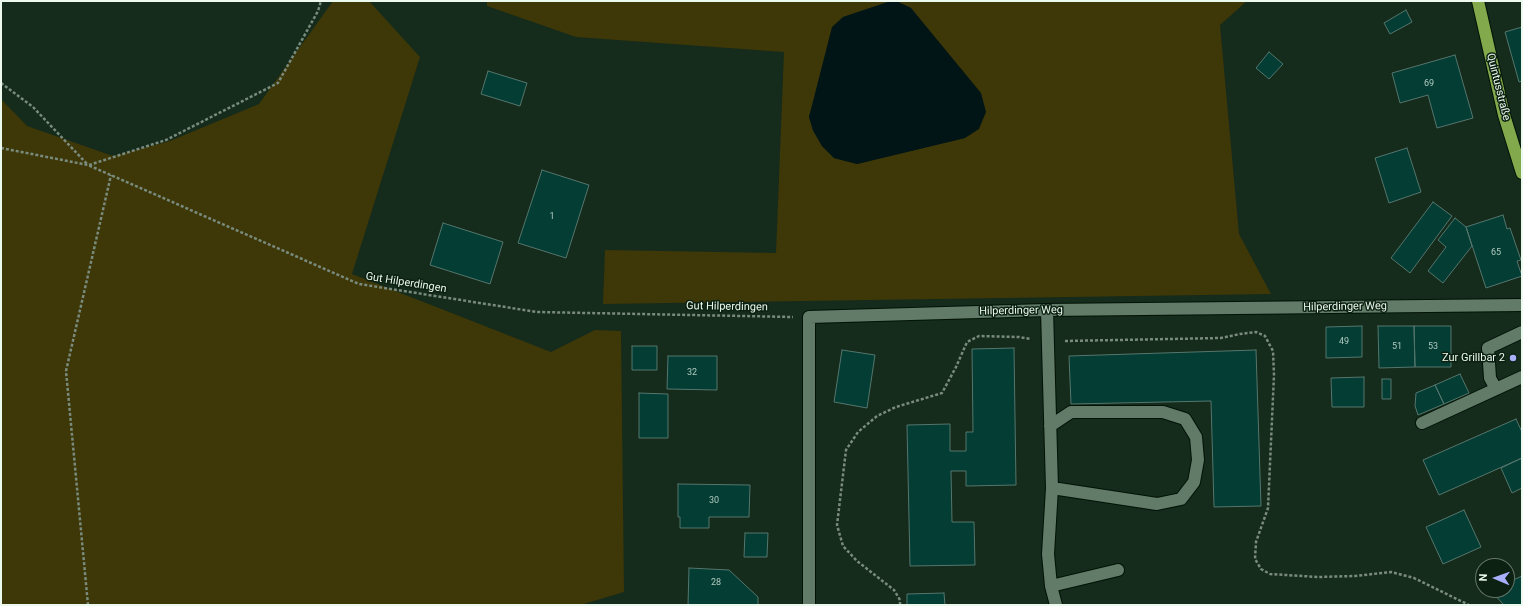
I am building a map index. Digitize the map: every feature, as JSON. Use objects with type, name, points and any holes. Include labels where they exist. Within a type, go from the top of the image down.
[{"type":"main road","name":"Quintusstraße","points":[[1478,1],[1504,115],[1522,172]]},
{"type":"street","name":"Hilperdinger Weg","points":[[809,317],[1047,310],[1522,305]]},
{"type":"street","points":[[1047,310],[1052,488],[1048,554],[1051,586],[1056,605]]},
{"type":"street","points":[[809,317],[809,605]]},
{"type":"street","points":[[1496,389],[1490,378],[1488,348],[1522,332]]},
{"type":"street","points":[[1422,423],[1522,378]]},
{"type":"street","points":[[1050,426],[1071,412],[1163,412],[1185,419],[1196,437],[1198,460],[1194,482],[1181,499],[1157,504],[1052,488]]},
{"type":"street","points":[[1051,586],[1118,570]]},
{"type":"path","points":[[1,83],[32,107],[88,165],[166,140],[278,83],[318,11],[320,1]]},
{"type":"path","name":"Gut Hilperdingen","points":[[1,148],[88,165],[359,284],[537,312],[809,317]]},
{"type":"path","points":[[88,605],[66,371],[111,175]]},
{"type":"path","points":[[900,605],[900,600],[894,590],[857,561],[843,546],[837,526],[846,450],[858,432],[877,416],[896,407],[942,393],[967,342],[979,336],[1019,336],[1048,343],[1221,338],[1256,332],[1265,336],[1273,350],[1274,376],[1268,508],[1256,542],[1255,559],[1261,569],[1270,574],[1318,577],[1355,576],[1391,572],[1414,578],[1469,605]]},
{"type":"shaded area","points":[[333,1],[369,1],[420,57],[352,274],[551,352],[595,330],[621,331],[624,592],[580,605],[1,605],[1,99],[27,126],[113,156],[170,141],[259,104]]},
{"type":"shaded area","points":[[487,1],[891,1],[843,17],[809,116],[813,131],[822,146],[834,158],[857,164],[965,138],[911,8],[896,1],[1247,1],[1220,25],[1239,234],[1271,294],[603,304],[605,250],[776,253],[784,52],[576,37],[487,6]]},
{"type":"shaded area","points":[[891,1],[896,1],[911,8],[981,93],[986,112],[979,129],[965,138],[857,164],[834,158],[822,146],[813,130],[809,117],[832,27],[843,17]]},
{"type":"building","points":[[1406,10],[1412,22],[1390,34],[1384,23]]},
{"type":"building","points":[[1522,27],[1522,81],[1519,82],[1505,32]]},
{"type":"building","points":[[1269,52],[1283,64],[1269,79],[1256,68]]},
{"type":"building","points":[[1455,55],[1473,118],[1437,128],[1428,95],[1400,103],[1392,73]]},
{"type":"building","points":[[488,71],[527,83],[520,106],[481,94]]},
{"type":"building","points":[[1407,148],[1421,192],[1389,203],[1375,158]]},
{"type":"building","points":[[542,170],[589,185],[566,258],[518,243]]},
{"type":"building","points":[[1433,202],[1452,216],[1410,273],[1391,258]]},
{"type":"building","points":[[1503,215],[1507,229],[1510,228],[1521,260],[1517,261],[1522,276],[1486,288],[1466,227]]},
{"type":"building","points":[[1455,218],[1466,227],[1472,246],[1443,283],[1428,271],[1446,247],[1438,240]]},
{"type":"building","points":[[443,223],[503,242],[490,284],[430,265]]},
{"type":"building","points":[[1362,326],[1362,357],[1326,358],[1326,327]]},
{"type":"building","points":[[1378,326],[1414,326],[1415,367],[1379,368]]},
{"type":"building","points":[[1414,326],[1451,326],[1451,367],[1415,367]]},
{"type":"building","points":[[632,346],[657,346],[657,370],[632,370]]},
{"type":"building","points":[[1014,348],[1016,485],[966,486],[966,471],[951,471],[952,522],[974,522],[975,565],[910,566],[907,425],[950,424],[950,451],[966,451],[966,432],[973,432],[972,349]]},
{"type":"building","points":[[842,350],[875,355],[867,408],[834,402]]},
{"type":"building","points":[[1256,350],[1261,506],[1214,507],[1211,401],[1071,404],[1069,356]]},
{"type":"building","points":[[668,356],[717,356],[717,390],[667,389]]},
{"type":"building","points":[[1460,374],[1469,393],[1444,404],[1435,385]]},
{"type":"building","points":[[1364,377],[1364,407],[1332,407],[1331,378]]},
{"type":"building","points":[[1382,379],[1391,379],[1391,399],[1382,399]]},
{"type":"building","points":[[1435,385],[1444,404],[1418,415],[1415,406],[1416,393]]},
{"type":"building","points":[[639,393],[668,394],[668,438],[639,438]]},
{"type":"building","points":[[1516,419],[1522,432],[1522,458],[1439,495],[1423,460]]},
{"type":"building","points":[[1522,458],[1522,488],[1512,493],[1501,468]]},
{"type":"building","points":[[678,484],[750,485],[749,517],[709,517],[709,528],[680,528],[680,517],[678,517]]},
{"type":"building","points":[[1464,510],[1481,547],[1443,564],[1426,527]]},
{"type":"building","points":[[745,533],[768,533],[767,557],[744,557]]},
{"type":"building","points":[[689,568],[729,570],[758,597],[758,605],[688,605]]},
{"type":"building","points":[[1522,576],[1522,605],[1504,605],[1498,598],[1515,598],[1515,579]]},
{"type":"building","points":[[944,593],[945,605],[907,605],[907,594]]},
{"type":"place","name":"Zur Grillbar 2","points":[[1513,358]]}]
